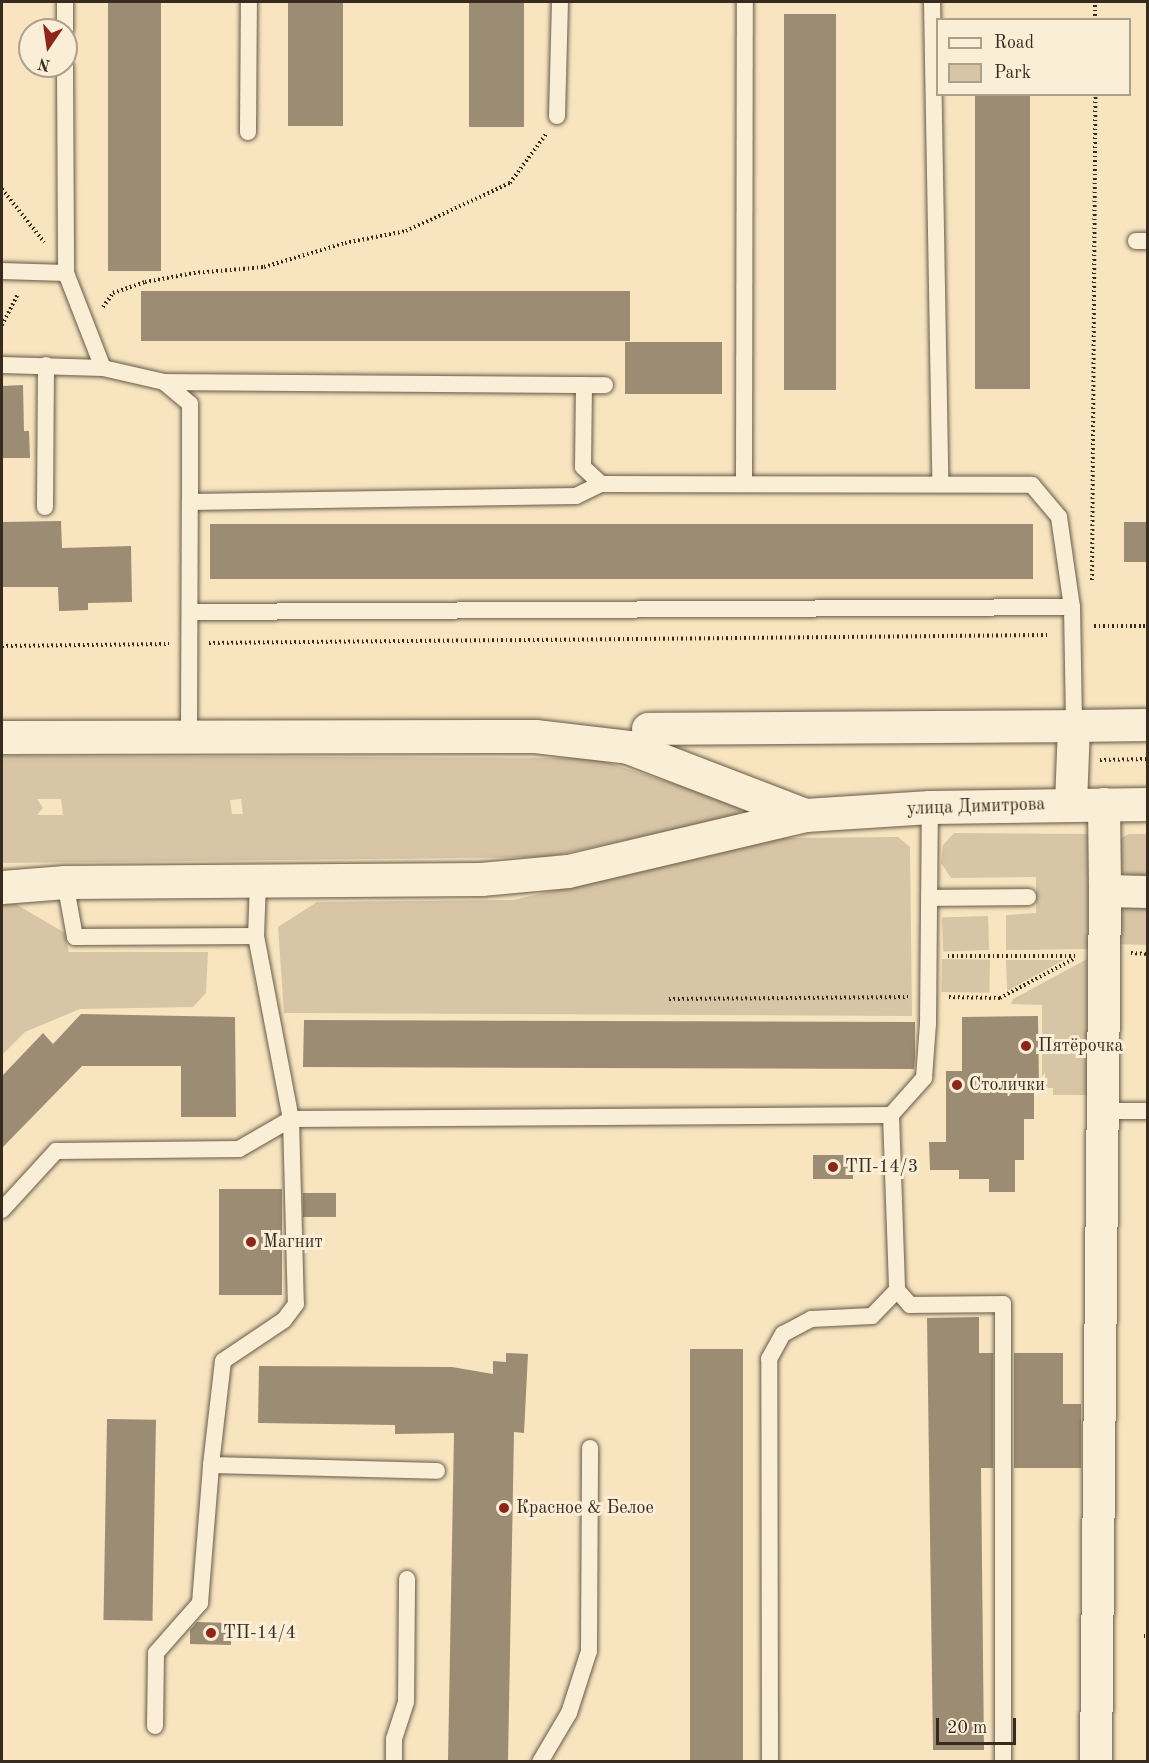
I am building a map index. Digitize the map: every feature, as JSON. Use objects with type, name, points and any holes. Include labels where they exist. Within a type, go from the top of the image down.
[{"type":"main road","points":[[2,738],[189,735],[535,736],[628,747],[805,815]]},
{"type":"main road","name":"улица Димитрова","points":[[2,887],[65,882],[481,879],[568,871],[805,815],[930,807],[1148,804]]},
{"type":"street","points":[[648,729],[1148,725]]},
{"type":"street","points":[[1071,804],[1074,726]]},
{"type":"street","points":[[1096,1761],[1104,804]]},
{"type":"street","points":[[1105,891],[1148,892]]},
{"type":"lane","points":[[65,2],[65,18]]},
{"type":"lane","points":[[248,132],[249,2]]},
{"type":"lane","points":[[557,116],[560,2]]},
{"type":"lane","points":[[744,484],[745,2]]},
{"type":"lane","points":[[932,2],[940,483]]},
{"type":"lane","points":[[65,78],[66,273],[103,368]]},
{"type":"lane","points":[[2,271],[66,273]]},
{"type":"lane","points":[[2,365],[103,368],[164,382],[605,385]]},
{"type":"lane","points":[[45,507],[46,365]]},
{"type":"lane","points":[[164,382],[190,404],[189,735]]},
{"type":"lane","points":[[584,385],[583,467],[601,484]]},
{"type":"lane","points":[[190,502],[576,496],[601,484],[1032,485],[1059,517],[1072,607],[1074,726]]},
{"type":"lane","points":[[190,612],[1072,607]]},
{"type":"lane","points":[[930,807],[929,997],[924,1078],[891,1115],[897,1290],[910,1305],[1003,1304],[1003,1761]]},
{"type":"lane","points":[[65,882],[75,937],[256,936]]},
{"type":"lane","points":[[155,1726],[156,1653],[200,1604],[211,1465],[223,1361],[284,1320],[296,1304],[291,1119],[256,936],[258,882]]},
{"type":"lane","points":[[929,898],[1028,897]]},
{"type":"lane","points":[[1102,1111],[1148,1111]]},
{"type":"lane","points":[[2,1210],[56,1151],[239,1149],[291,1119],[891,1115]]},
{"type":"lane","points":[[770,1761],[769,1359],[783,1334],[811,1319],[872,1317],[897,1290]]},
{"type":"lane","points":[[540,1761],[569,1713],[589,1652],[590,1448]]},
{"type":"lane","points":[[211,1465],[437,1471]]},
{"type":"lane","points":[[394,1761],[394,1739],[406,1702],[407,1579]]},
{"type":"path","points":[[1095,2],[1095,18]]},
{"type":"path","points":[[1092,591],[1095,96]]},
{"type":"path","points":[[87,328],[113,293],[145,282],[194,273],[264,267],[345,243],[406,231],[466,204],[510,183],[536,153],[557,116]]},
{"type":"path","points":[[2,189],[66,273]]},
{"type":"path","points":[[2,325],[29,272]]},
{"type":"path","points":[[2,646],[1073,635],[1078,625],[1148,626]]},
{"type":"path","points":[[1072,760],[1148,759]]},
{"type":"path","points":[[1104,953],[1148,954]]},
{"type":"path","points":[[669,999],[1000,998],[1080,956],[929,956]]},
{"type":"green space","points":[[2,756],[593,758],[729,801],[742,809],[737,816],[547,857],[2,863]],"holes":[[[37,799],[61,799],[63,815],[37,815],[43,808]],[[241,799],[243,814],[232,814],[230,800]]]},
{"type":"green space","points":[[954,833],[1088,834],[1088,949],[1006,950],[1006,915],[1036,913],[1036,877],[951,878],[941,863],[943,845]]},
{"type":"green space","points":[[1129,834],[1147,834],[1147,876],[1130,876],[1115,868],[1115,841]]},
{"type":"green space","points":[[898,837],[910,847],[912,1016],[284,1013],[278,927],[317,902],[513,900],[781,838]]},
{"type":"green space","points":[[1147,898],[1147,945],[1113,944],[1117,906]]},
{"type":"green space","points":[[14,903],[65,933],[69,952],[208,952],[206,993],[193,1007],[80,1009],[25,1032],[2,1055],[2,905]]},
{"type":"green space","points":[[988,916],[989,950],[943,952],[942,918]]},
{"type":"green space","points":[[942,959],[990,960],[989,993],[941,992]]},
{"type":"green space","points":[[1087,959],[1087,1095],[1053,1095],[1053,1088],[1042,1088],[1042,1005],[1011,1004],[1013,999]]},
{"type":"green space","points":[[1006,960],[1064,960],[1007,991]]},
{"type":"building","points":[[108,2],[161,2],[161,271],[108,271]]},
{"type":"building","points":[[288,2],[343,2],[343,126],[288,126]]},
{"type":"building","points":[[469,2],[524,2],[524,127],[469,127]]},
{"type":"building","points":[[784,14],[836,14],[836,390],[784,390]]},
{"type":"building","points":[[975,96],[1030,96],[1030,389],[975,389]]},
{"type":"building","points":[[141,291],[630,291],[630,341],[141,341]]},
{"type":"building","points":[[625,342],[722,342],[722,394],[625,394]]},
{"type":"building","points":[[23,385],[24,431],[29,431],[30,458],[2,458],[2,386]]},
{"type":"building","points":[[61,521],[62,548],[131,546],[132,602],[88,603],[88,610],[59,611],[58,587],[2,587],[2,522]]},
{"type":"building","points":[[1124,522],[1148,522],[1148,562],[1124,562]]},
{"type":"building","points":[[210,524],[1033,524],[1033,579],[210,579]]},
{"type":"building","points":[[81,1014],[235,1017],[236,1117],[181,1117],[181,1066],[82,1066],[2,1148],[2,1076],[43,1033],[53,1044]]},
{"type":"building","points":[[1038,1016],[1039,1086],[1034,1086],[1034,1119],[1024,1119],[1024,1160],[1015,1160],[1015,1192],[989,1192],[989,1179],[959,1179],[959,1170],[930,1170],[929,1142],[946,1142],[946,1071],[962,1071],[962,1017]]},
{"type":"building","points":[[304,1020],[915,1022],[915,1057],[914,1069],[303,1067]]},
{"type":"building","name":"ТП-14/3","points":[[813,1155],[853,1155],[853,1179],[813,1179]]},
{"type":"building","name":"Магнит","points":[[219,1189],[282,1189],[282,1295],[219,1295]]},
{"type":"building","points":[[303,1193],[336,1193],[336,1217],[303,1217]]},
{"type":"building","points":[[979,1317],[979,1353],[993,1353],[993,1468],[981,1468],[984,1750],[933,1750],[927,1318]]},
{"type":"building","points":[[690,1349],[743,1349],[743,1761],[690,1761]]},
{"type":"building","points":[[506,1353],[528,1354],[524,1433],[514,1432],[508,1761],[448,1761],[454,1433],[395,1434],[395,1425],[258,1423],[259,1366],[452,1367],[493,1374],[493,1361],[506,1362]]},
{"type":"building","points":[[1014,1353],[1063,1353],[1063,1404],[1081,1404],[1081,1468],[1014,1468]]},
{"type":"building","points":[[107,1419],[156,1420],[152,1621],[103,1620]]},
{"type":"building","name":"ТП-14/4","points":[[197,1622],[231,1623],[231,1645],[190,1644],[190,1630]]},
{"type":"place","name":"Пятёрочка","points":[[1026,1046]]},
{"type":"place","name":"Столички","points":[[957,1085]]},
{"type":"place","name":"ТП-14/3","points":[[833,1167]]},
{"type":"place","name":"Магнит","points":[[251,1242]]},
{"type":"place","name":"Красное & Белое","points":[[504,1508]]},
{"type":"place","name":"ТП-14/4","points":[[211,1633]]}]
